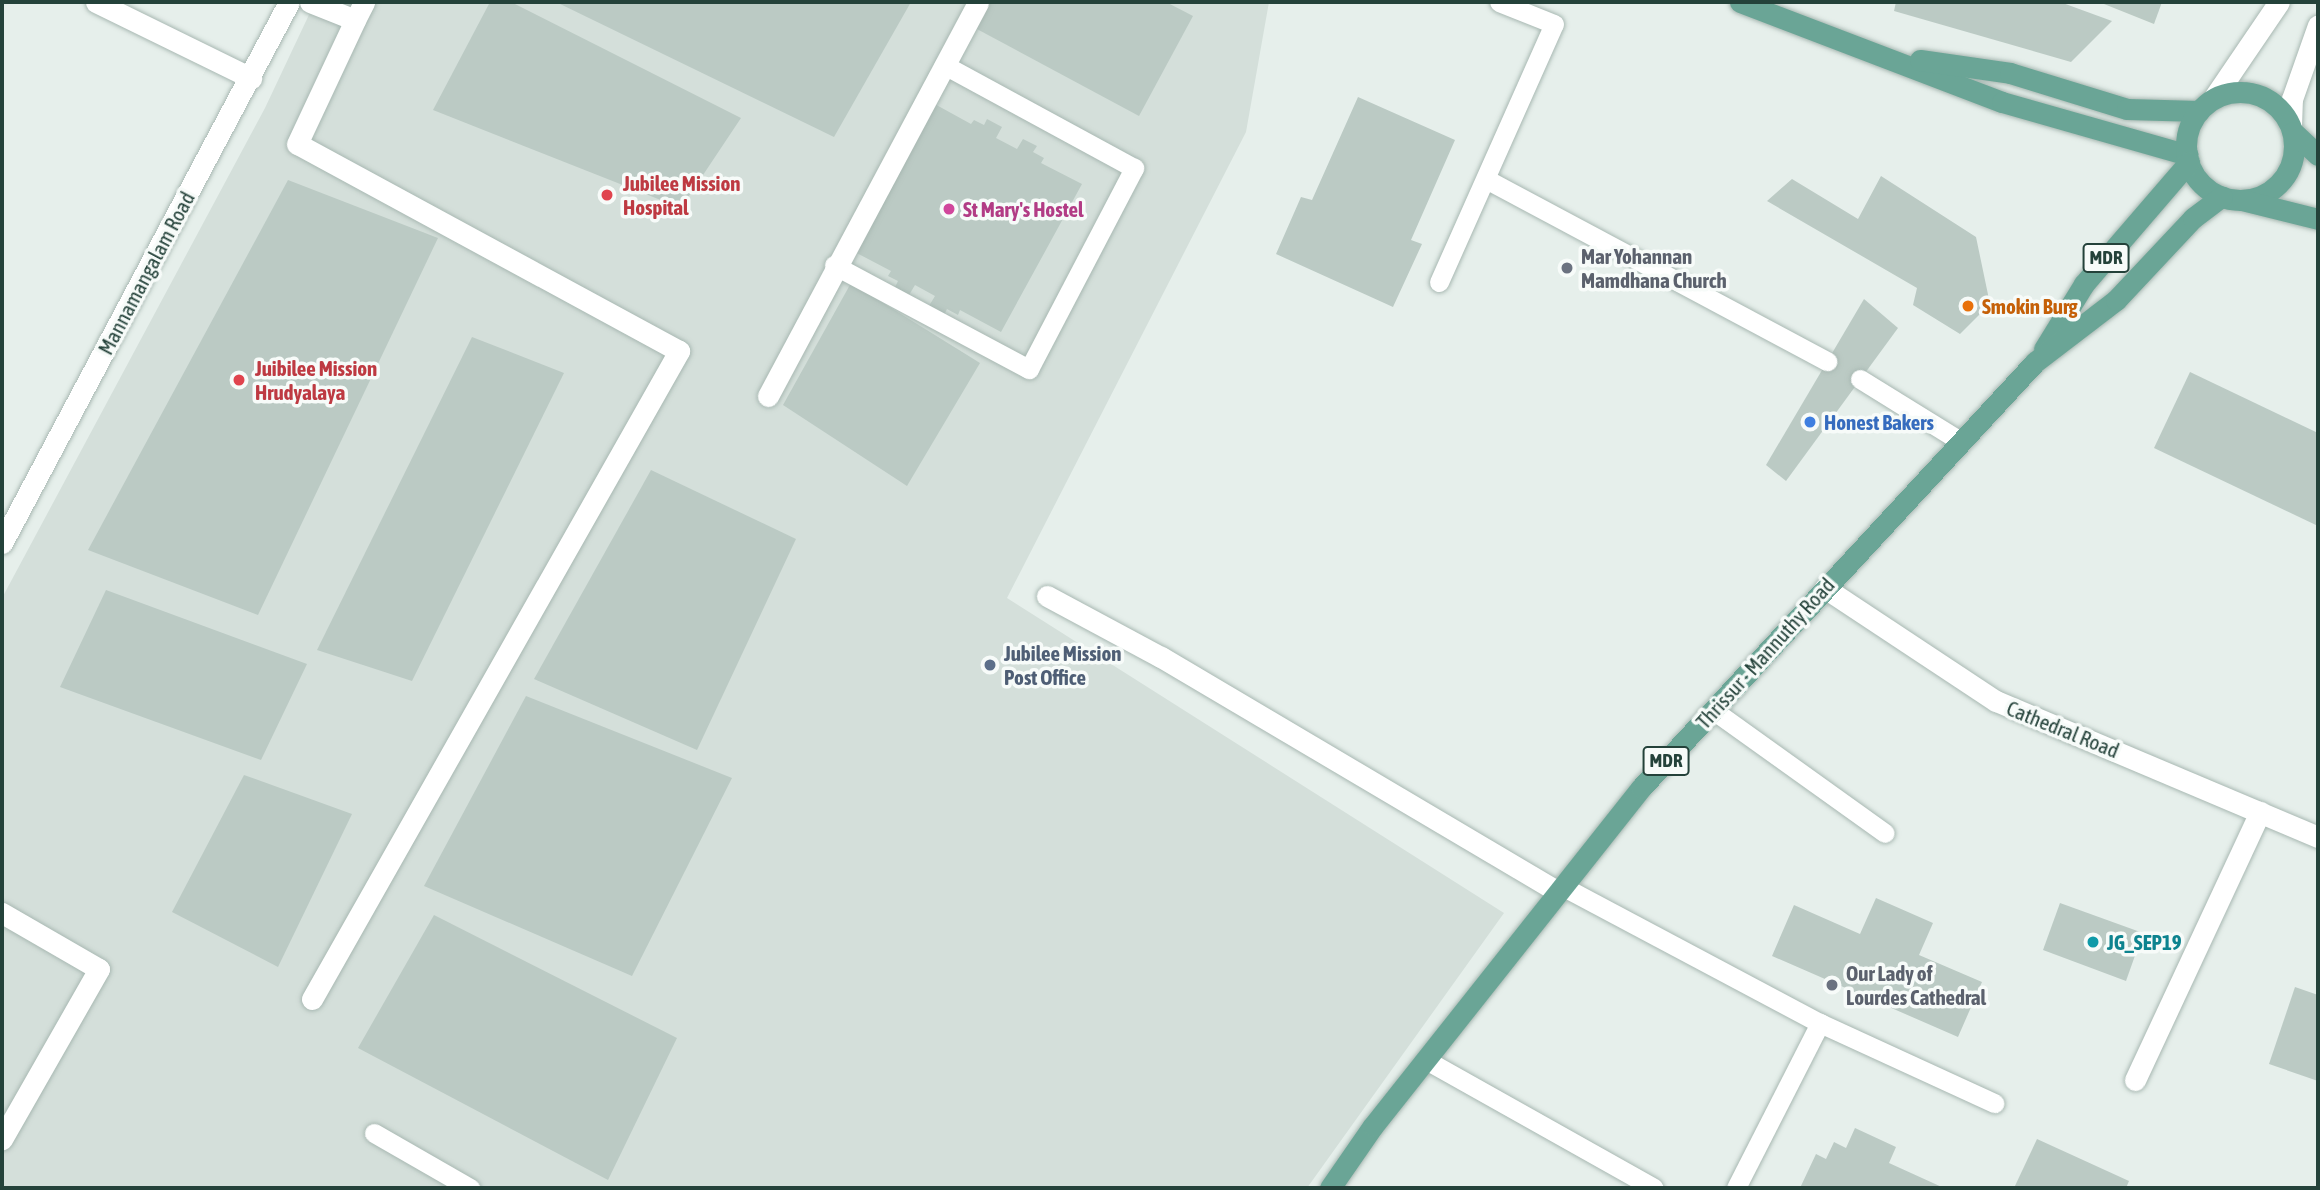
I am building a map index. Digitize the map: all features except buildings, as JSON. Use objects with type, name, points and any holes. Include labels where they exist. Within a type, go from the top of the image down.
[{"type":"main road","points":[[1740,2],[1887,55],[2002,102],[2188,158]]},
{"type":"main road","points":[[1887,55],[2010,73],[2127,109],[2206,105],[2249,92],[2267,98],[2318,155]]},
{"type":"main road","points":[[2206,105],[2189,132],[2188,158],[2208,189],[2231,198],[2318,219]]},
{"type":"main road","points":[[2231,198],[2263,194],[2283,179],[2294,149],[2292,129]]},
{"type":"main road","name":"MDR","points":[[2035,362],[2084,284],[2188,158]]},
{"type":"main road","name":"MDR","points":[[2035,362],[2116,300],[2193,218],[2231,198]]},
{"type":"main road","name":"Thrissur - Mannuthy Road","points":[[1330,1188],[1426,1060],[1641,788],[2035,362]]},
{"type":"street","points":[[96,2],[251,78]]},
{"type":"street","name":"Mannamangalam Road","points":[[2,543],[289,2]]},
{"type":"street","points":[[310,2],[360,11],[297,144],[679,351],[312,999]]},
{"type":"street","points":[[768,396],[834,265],[978,2]]},
{"type":"street","points":[[2206,105],[2278,2]]},
{"type":"street","points":[[2292,129],[2292,99],[2318,25]]},
{"type":"street","name":"Cathedral Road","points":[[1825,588],[1996,701],[2318,837]]},
{"type":"street","points":[[1047,596],[1161,657],[1560,889]]},
{"type":"street","points":[[2135,1080],[2260,812]]},
{"type":"street","points":[[2,913],[99,969],[2,1139]]},
{"type":"lane","points":[[1439,282],[1554,24],[1499,2]]},
{"type":"lane","points":[[834,265],[1029,369],[1134,168],[944,65]]},
{"type":"lane","points":[[1486,179],[1827,361]]},
{"type":"lane","points":[[1860,379],[1960,440]]},
{"type":"lane","points":[[1713,710],[1885,832]]},
{"type":"lane","points":[[1560,889],[1820,1023],[1994,1103]]},
{"type":"lane","points":[[1736,1188],[1820,1023]]},
{"type":"lane","points":[[1426,1060],[1654,1188]]},
{"type":"lane","points":[[374,1133],[470,1188]]},
{"type":"shaded area","points":[[315,2],[1269,2],[1246,132],[1007,598],[1504,913],[1307,1188],[2,1188],[2,598],[265,108]]},
{"type":"place","name":"Jubilee Mission Hospital","points":[[607,195]]},
{"type":"place","name":"St Mary's Hostel","points":[[949,209]]},
{"type":"place","name":"Mar Yohannan Mamdhana Church","points":[[1567,268]]},
{"type":"place","name":"Smokin Burg","points":[[1968,306]]},
{"type":"place","name":"Juibilee Mission Hrudyalaya","points":[[239,380]]},
{"type":"place","name":"Honest Bakers","points":[[1810,422]]},
{"type":"place","name":"Jubilee Mission Post Office","points":[[990,665]]},
{"type":"place","name":"JG_SEP19","points":[[2093,942]]},
{"type":"place","name":"Our Lady of Lourdes Cathedral","points":[[1832,985]]}]
